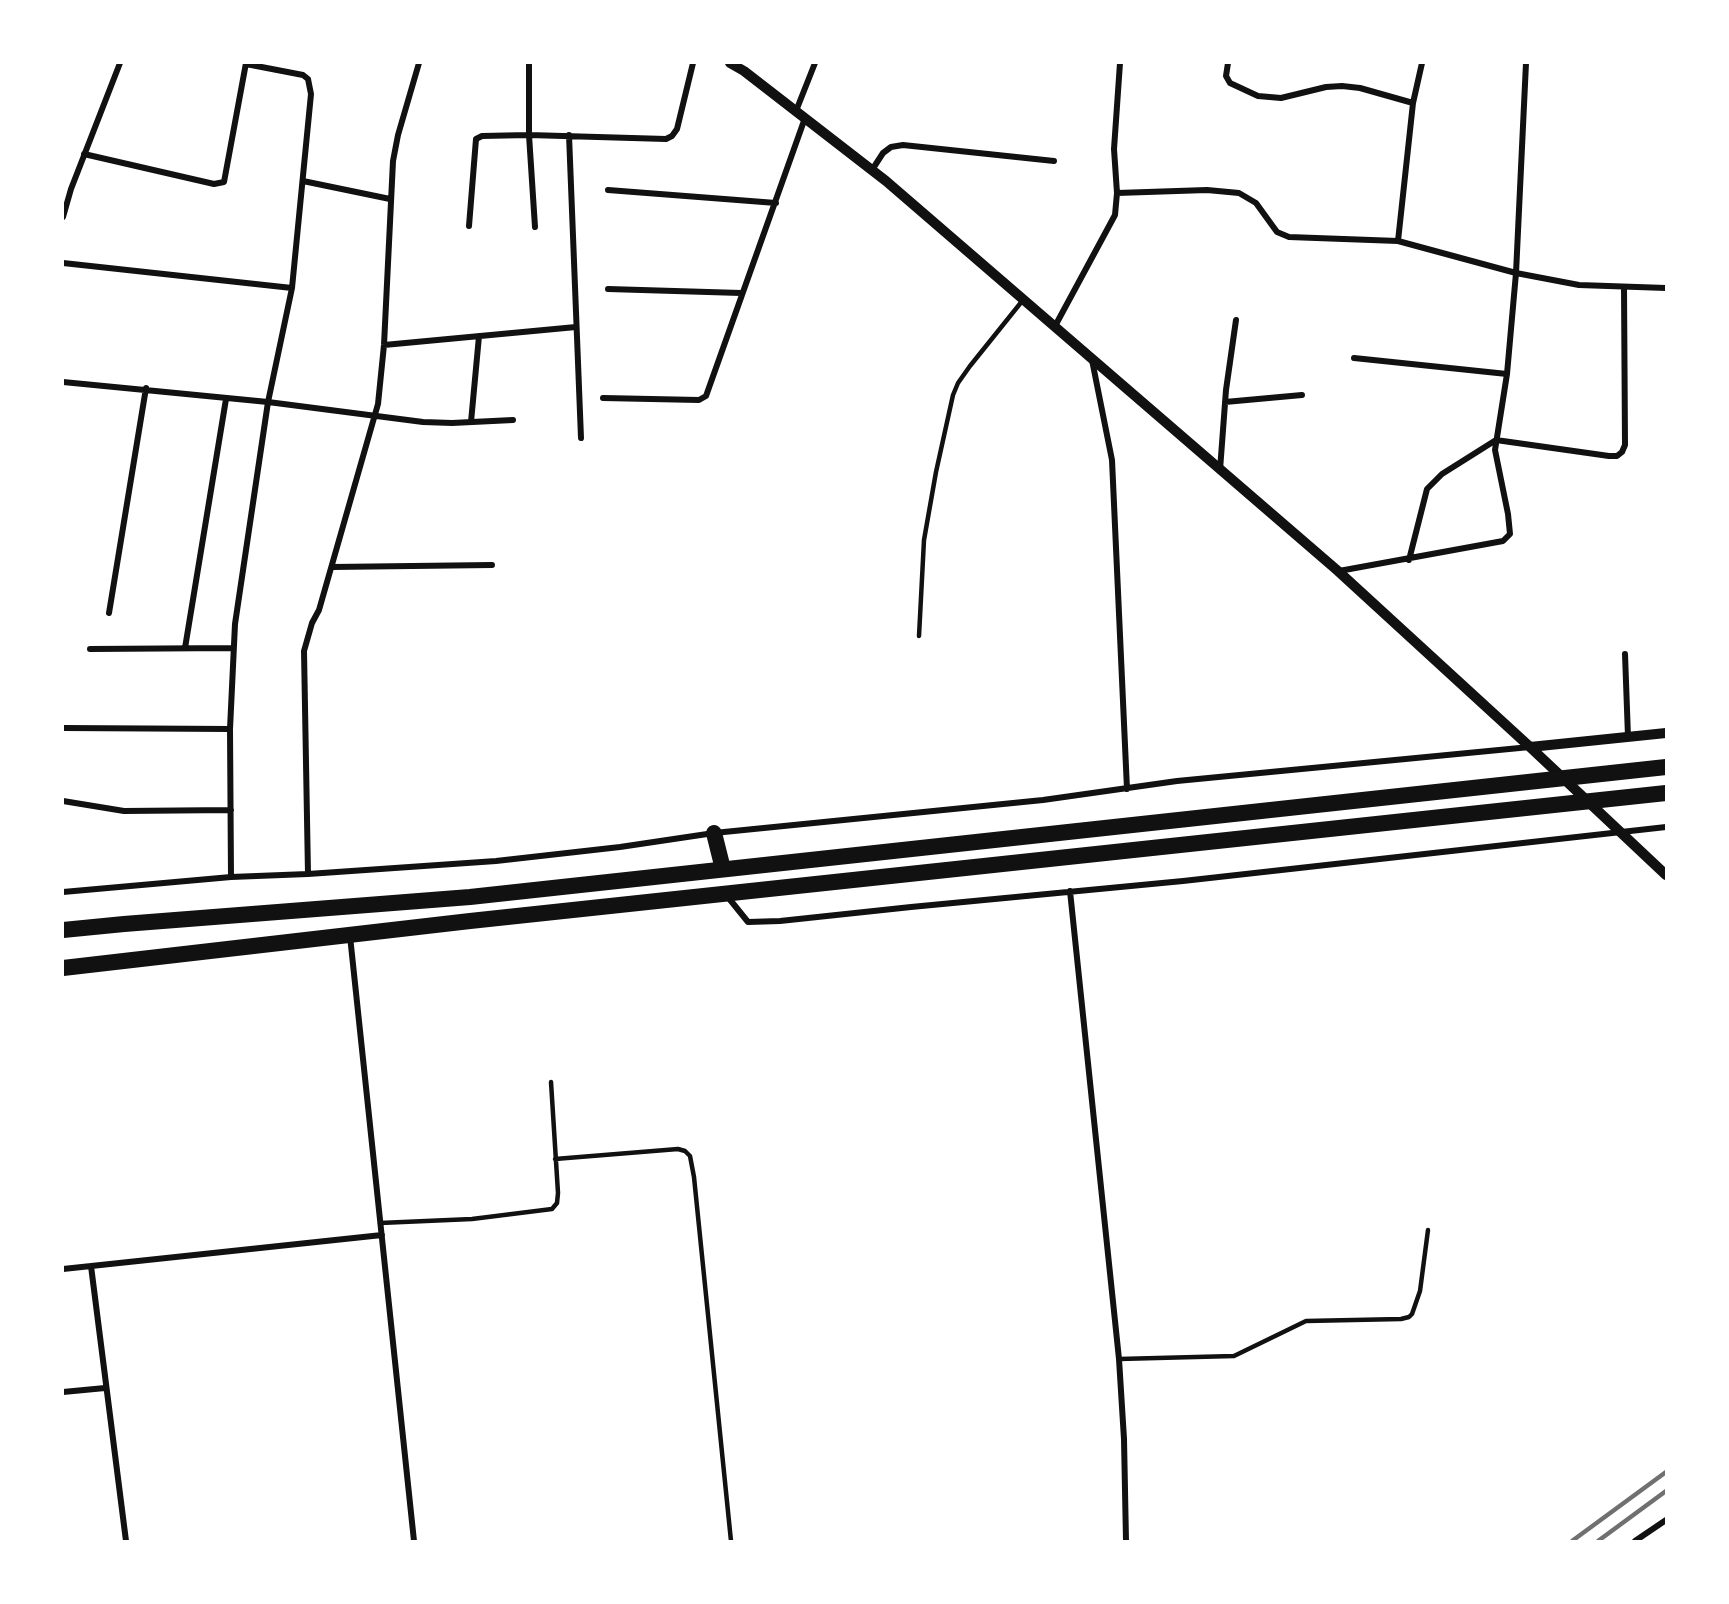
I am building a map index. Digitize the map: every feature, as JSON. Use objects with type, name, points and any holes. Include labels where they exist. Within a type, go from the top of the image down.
[{"type":"highway","points":[[63,930],[470,897],[1666,767]]},
{"type":"highway","points":[[63,968],[1666,793]]},
{"type":"highway","points":[[714,833],[723,869]]},
{"type":"street","points":[[63,217],[71,189],[120,63]]},
{"type":"street","points":[[84,154],[214,184],[224,182],[246,63],[303,75],[308,79],[311,94],[292,288],[268,402],[232,648],[231,877]]},
{"type":"street","points":[[308,874],[304,651],[312,623],[319,610],[376,416],[384,345],[393,160],[419,63]]},
{"type":"street","points":[[529,63],[529,135],[535,227]]},
{"type":"street","points":[[469,225],[476,139],[482,136],[529,135],[658,139],[672,136],[677,129],[693,63]]},
{"type":"street","points":[[730,63],[744,71],[872,170],[1338,572],[1666,875]]},
{"type":"street","points":[[603,398],[703,399],[706,396],[741,293],[776,203],[815,63]]},
{"type":"street","points":[[1054,328],[1112,223],[1117,205],[1114,148],[1120,63]]},
{"type":"street","points":[[1228,63],[1226,76],[1230,83],[1258,96],[1281,98],[1326,87],[1342,86],[1360,88],[1413,104]]},
{"type":"street","points":[[1398,241],[1413,104],[1422,63]]},
{"type":"street","points":[[1338,572],[1503,541],[1510,534],[1496,459],[1496,440],[1507,374],[1516,273],[1526,63]]},
{"type":"street","points":[[569,135],[581,438]]},
{"type":"street","points":[[872,170],[883,153],[891,147],[903,145],[1054,161]]},
{"type":"street","points":[[303,181],[390,199]]},
{"type":"street","points":[[608,190],[776,203]]},
{"type":"street","points":[[1117,193],[1208,190],[1239,193],[1256,203],[1273,227],[1283,236],[1398,241],[1516,273],[1579,285],[1666,288]]},
{"type":"street","points":[[63,263],[292,288]]},
{"type":"street","points":[[1409,560],[1427,489],[1442,474],[1496,440],[1609,456],[1617,456],[1622,452],[1625,445],[1624,287]]},
{"type":"street","points":[[608,289],[741,293]]},
{"type":"street","points":[[1220,471],[1225,402],[1236,320]]},
{"type":"street","points":[[384,345],[576,327]]},
{"type":"street","points":[[471,422],[479,336]]},
{"type":"street","points":[[1354,358],[1507,374]]},
{"type":"street","points":[[1091,360],[1112,460],[1127,789]]},
{"type":"street","points":[[63,382],[146,388],[423,422],[513,420]]},
{"type":"street","points":[[109,613],[146,388]]},
{"type":"street","points":[[1225,402],[1302,395]]},
{"type":"street","points":[[185,648],[226,399]]},
{"type":"street","points":[[332,567],[492,565]]},
{"type":"street","points":[[90,649],[232,648]]},
{"type":"street","points":[[1625,654],[1628,737]]},
{"type":"street","points":[[63,728],[230,729]]},
{"type":"street","points":[[63,892],[231,877],[496,861],[620,847],[714,833],[1043,800],[1178,781],[1666,733]]},
{"type":"street","points":[[63,801],[124,811],[231,810]]},
{"type":"street","points":[[725,894],[748,922],[780,921],[1183,881],[1666,827]]},
{"type":"street","points":[[1070,891],[1119,1359],[1124,1438],[1126,1541]]},
{"type":"street","points":[[350,935],[414,1541]]},
{"type":"street","points":[[63,1269],[382,1235]]},
{"type":"street","points":[[91,1266],[126,1541]]},
{"type":"street","points":[[63,1392],[105,1388]]},
{"type":"street","points":[[1635,1541],[1666,1520]]},
{"type":"lane","points":[[919,636],[924,540],[953,395],[958,383],[1023,300]]},
{"type":"lane","points":[[380,1223],[472,1219],[552,1209],[557,1203],[558,1193],[551,1082]]},
{"type":"lane","points":[[555,1159],[678,1149],[685,1150],[690,1156],[731,1541]]},
{"type":"lane","points":[[1119,1359],[1234,1356],[1306,1321],[1410,1317],[1420,1291],[1428,1230]]},
{"type":"railway","points":[[1572,1541],[1666,1472]]},
{"type":"railway","points":[[1598,1541],[1666,1491]]}]
